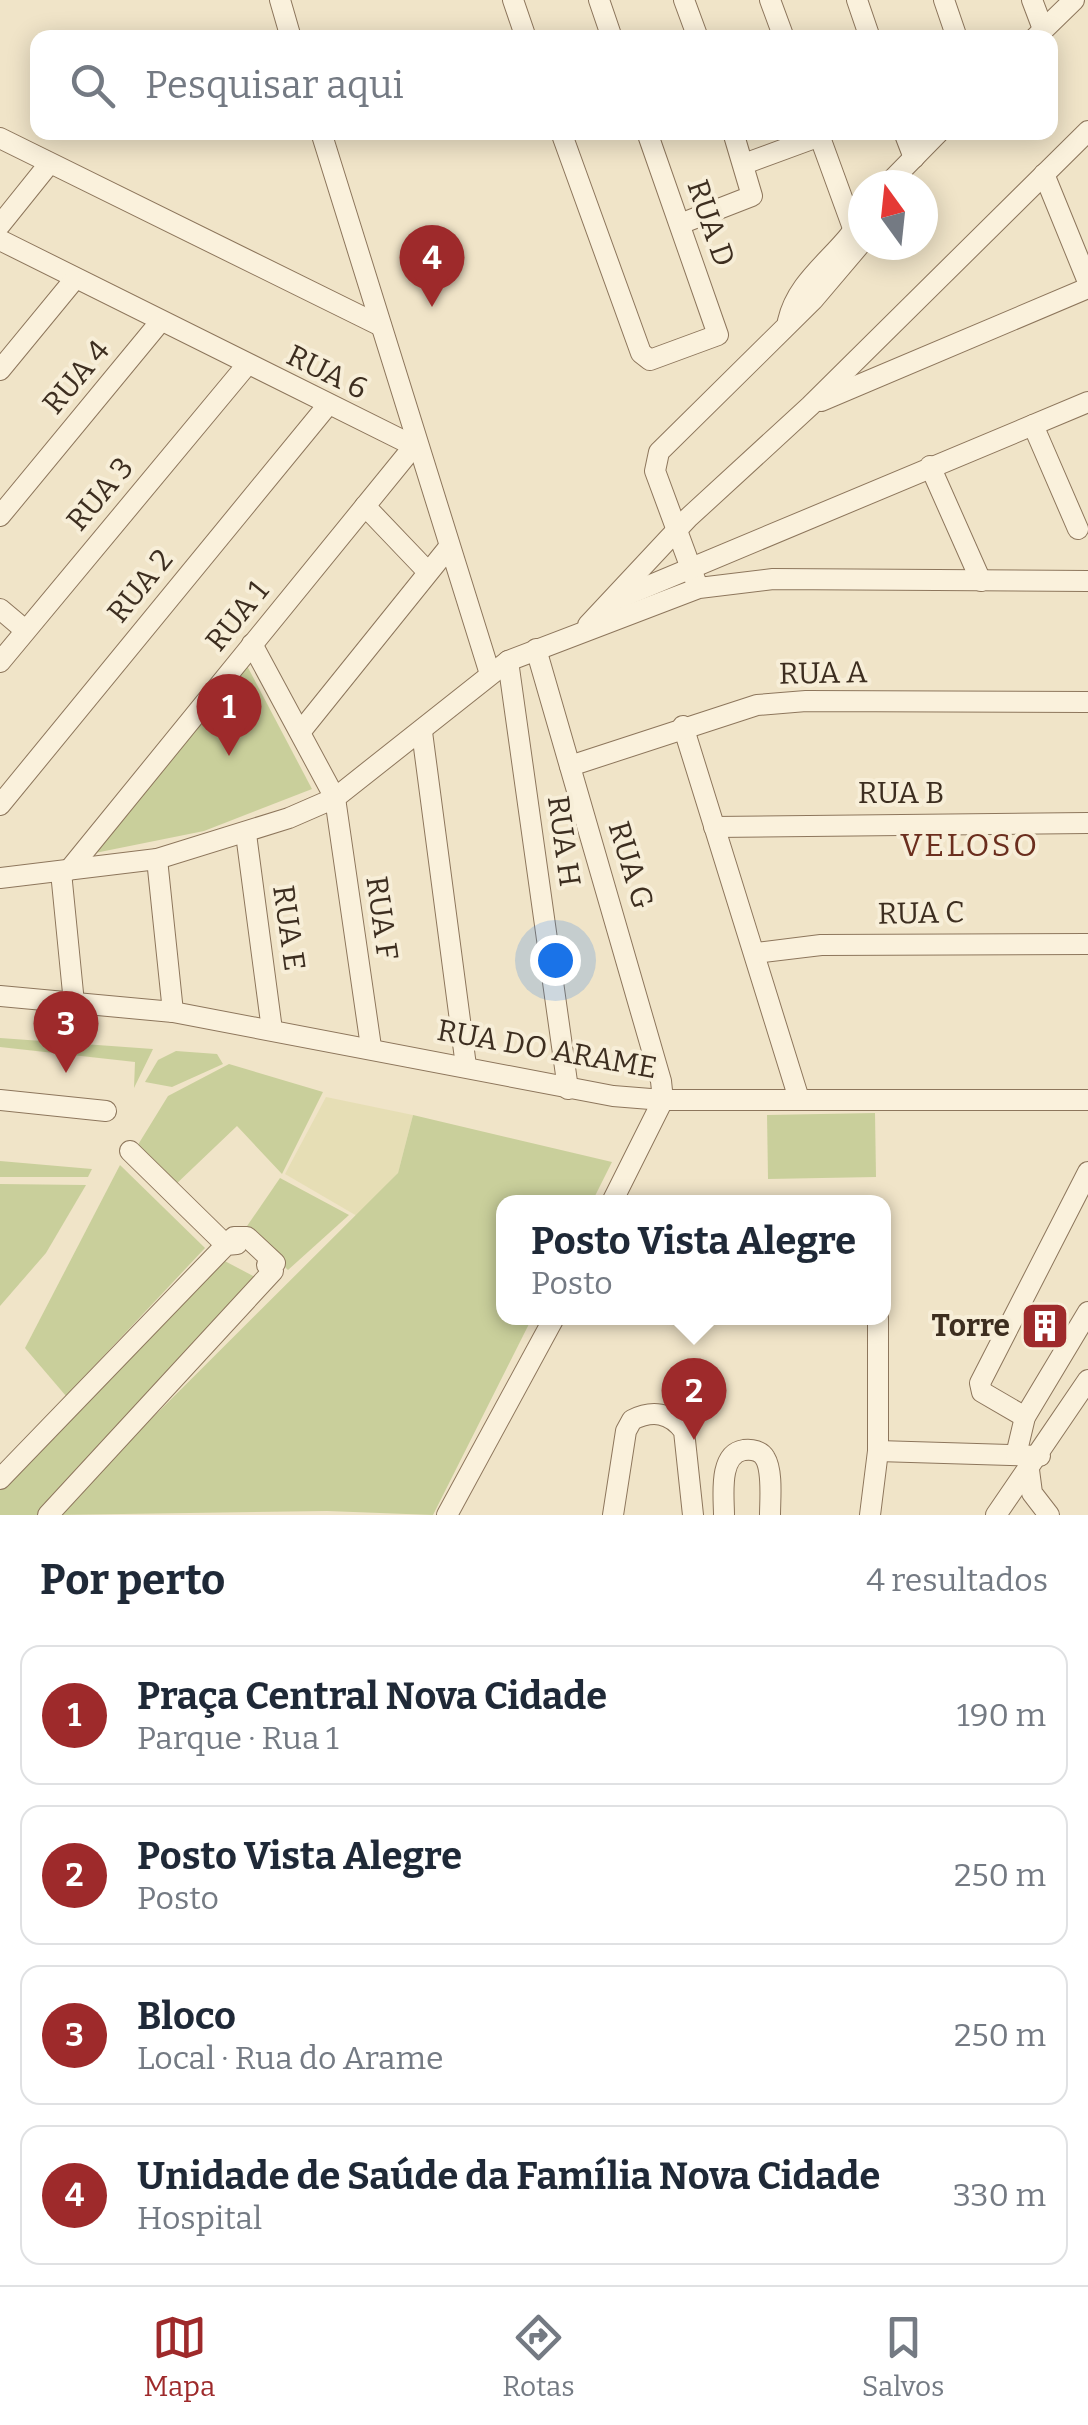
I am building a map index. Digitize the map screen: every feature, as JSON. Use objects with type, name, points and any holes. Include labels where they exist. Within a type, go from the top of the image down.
[{"type":"street","points":[[280,0],[289,30]]},
{"type":"street","points":[[513,0],[523,30]]},
{"type":"street","points":[[599,0],[609,30]]},
{"type":"street","points":[[684,0],[695,30]]},
{"type":"street","points":[[770,0],[781,30]]},
{"type":"street","points":[[857,0],[867,30]]},
{"type":"street","points":[[944,0],[954,30]]},
{"type":"street","points":[[1032,0],[1038,30]]},
{"type":"street","points":[[1043,30],[1074,0]]},
{"type":"street","points":[[582,631],[676,531],[810,406],[1088,131]]},
{"type":"street","points":[[0,138],[381,326]]},
{"type":"street","points":[[323,140],[416,447],[490,674]]},
{"type":"street","name":"RUA D","points":[[564,140],[646,360],[718,334],[650,140]]},
{"type":"street","points":[[680,224],[752,196],[736,140]]},
{"type":"street","points":[[744,164],[804,140]]},
{"type":"street","points":[[821,140],[848,205]]},
{"type":"street","points":[[907,140],[914,158]]},
{"type":"street","points":[[902,170],[931,140]]},
{"type":"street","points":[[0,225],[50,164]]},
{"type":"street","points":[[810,406],[1088,285],[1044,174]]},
{"type":"street","name":"RUA 6","points":[[0,240],[246,366],[416,447]]},
{"type":"street","points":[[695,580],[656,471],[659,452],[787,323],[848,249]]},
{"type":"street","points":[[0,370],[74,280]]},
{"type":"street","name":"RUA 4","points":[[0,516],[160,322]]},
{"type":"street","name":"RUA 3","points":[[0,662],[246,366]]},
{"type":"street","points":[[0,878],[157,859],[246,834],[335,798],[508,661],[695,580],[737,550],[1088,402]]},
{"type":"street","name":"RUA 2","points":[[0,805],[327,406]]},
{"type":"street","points":[[1032,425],[1078,529]]},
{"type":"street","name":"RUA 1","points":[[65,871],[416,447]]},
{"type":"street","points":[[930,466],[980,581]]},
{"type":"street","points":[[365,506],[428,572]]},
{"type":"street","points":[[301,730],[449,547]]},
{"type":"street","points":[[737,550],[744,581]]},
{"type":"street","points":[[612,600],[695,580],[1088,581]]},
{"type":"street","points":[[0,609],[26,630]]},
{"type":"street","name":"RUA F","points":[[252,644],[335,798],[371,1047]]},
{"type":"street","name":"RUA G","points":[[536,649],[652,1038],[663,1100]]},
{"type":"street","name":"RUA H","points":[[508,661],[568,1089]]},
{"type":"street","name":"RUA A","points":[[570,766],[757,705],[806,701],[1088,702]]},
{"type":"street","points":[[683,726],[799,1098]]},
{"type":"street","points":[[422,732],[466,1066]]},
{"type":"street","name":"RUA B","points":[[714,827],[1088,823]]},
{"type":"street","name":"RUA E","points":[[246,834],[272,1030]]},
{"type":"street","points":[[157,859],[173,1012]]},
{"type":"street","points":[[65,871],[74,1004]]},
{"type":"street","name":"RUA C","points":[[756,953],[821,945],[1088,944]]},
{"type":"street","name":"RUA DO ARAME","points":[[0,996],[173,1012],[371,1047],[568,1089],[663,1100],[1088,1100]]},
{"type":"street","points":[[0,1100],[106,1111]]},
{"type":"street","points":[[616,1195],[663,1100]]},
{"type":"street","points":[[130,1151],[226,1245]]},
{"type":"street","points":[[1025,1417],[982,1392],[980,1384],[1088,1172]]},
{"type":"street","points":[[0,1479],[226,1245],[241,1244],[267,1264],[273,1272],[48,1515]]},
{"type":"street","points":[[1048,1515],[1032,1493],[1025,1417],[1088,1312]]},
{"type":"street","points":[[447,1515],[550,1325]]},
{"type":"street","points":[[870,1515],[878,1451],[878,1325]]},
{"type":"street","points":[[996,1515],[1029,1461],[1088,1380]]},
{"type":"street","points":[[613,1515],[626,1431],[632,1420],[659,1414],[676,1420],[684,1431],[693,1515]]},
{"type":"street","points":[[724,1515],[727,1465],[736,1452],[746,1449],[762,1454],[768,1463],[770,1515]]},
{"type":"street","points":[[878,1451],[1029,1461]]},
{"type":"shaded area","points":[[326,1097],[413,1115],[398,1173],[357,1216],[285,1174]]},
{"type":"green space","points":[[245,662],[312,789],[204,831],[85,855]]},
{"type":"green space","points":[[0,1038],[153,1049],[134,1088],[135,1062],[0,1047]]},
{"type":"green space","points":[[176,1051],[217,1054],[223,1064],[172,1087],[145,1082],[158,1060]]},
{"type":"green space","points":[[229,1064],[323,1092],[282,1174],[237,1126],[173,1187],[136,1148],[168,1096]]},
{"type":"green space","points":[[875,1113],[876,1177],[768,1179],[767,1115]]},
{"type":"green space","points":[[413,1115],[612,1162],[596,1195],[496,1195],[496,1325],[528,1325],[433,1515],[327,1511],[55,1515],[398,1173]]},
{"type":"green space","points":[[0,1161],[92,1169],[88,1177],[0,1177]]},
{"type":"green space","points":[[120,1165],[205,1248],[66,1396],[25,1348]]},
{"type":"green space","points":[[280,1178],[349,1215],[288,1270],[245,1229]]},
{"type":"green space","points":[[0,1184],[86,1185],[46,1253],[0,1306]]},
{"type":"green space","points":[[219,1258],[257,1278],[40,1515],[0,1515],[0,1489]]},
{"type":"place","name":"Unidade de Saúde da Família Nova Cidade","points":[[432,307]]},
{"type":"place","name":"Praça Central Nova Cidade","points":[[229,756]]},
{"type":"place","name":"Bloco","points":[[66,1073]]},
{"type":"place","name":"Torre","points":[[1045,1326]]},
{"type":"place","name":"Posto Vista Alegre","points":[[694,1440]]},
{"type":"district","name":"VELOSO","points":[[970,845]]}]
